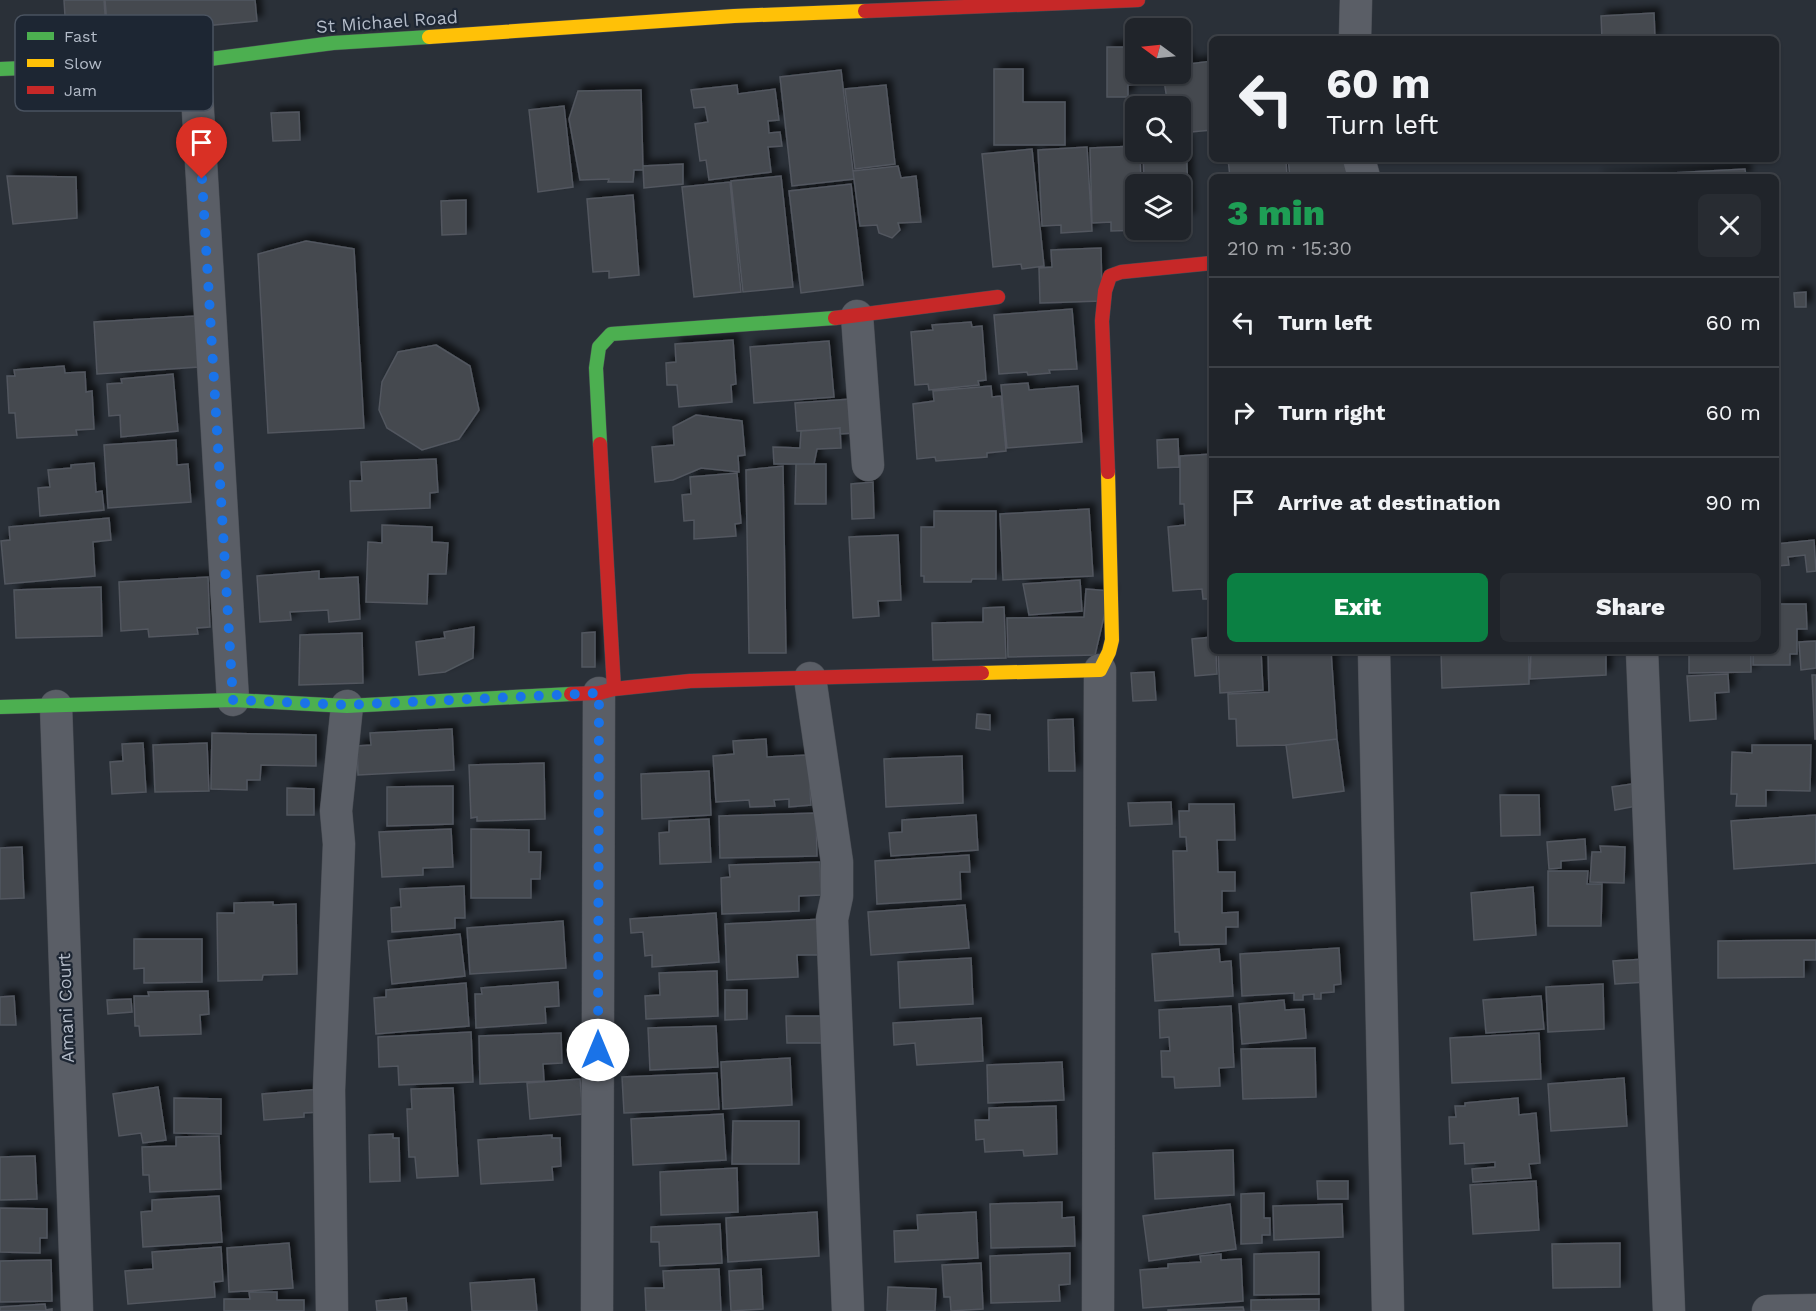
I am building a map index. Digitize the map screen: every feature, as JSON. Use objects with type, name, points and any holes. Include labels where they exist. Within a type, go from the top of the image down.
[{"type":"street","name":"St Michael Road","points":[[213,58],[333,43],[710,18],[1138,0]]},
{"type":"street","points":[[1355,36],[1356,0]]},
{"type":"street","name":"St Michael Road","points":[[0,69],[15,68]]},
{"type":"street","points":[[198,111],[233,700]]},
{"type":"street","points":[[1098,1311],[1100,670],[1112,640],[1106,399],[1101,339],[1103,295],[1110,276],[1121,272],[1209,263]]},
{"type":"street","points":[[597,1311],[607,691],[596,368],[599,347],[611,334],[856,316],[998,297]]},
{"type":"street","points":[[856,316],[868,465]]},
{"type":"street","points":[[1374,654],[1388,1311]]},
{"type":"street","points":[[1642,654],[1669,1311]]},
{"type":"street","points":[[0,707],[233,700],[347,705],[607,691],[690,681],[1100,670]]},
{"type":"street","points":[[810,678],[837,862],[837,896],[832,919],[848,1311]]},
{"type":"street","points":[[332,1311],[329,1090],[339,844],[336,811],[347,705]]},
{"type":"street","name":"Amani Court","points":[[56,706],[77,1311]]},
{"type":"street","points":[[1768,1311],[1816,1310]]},
{"type":"building","points":[[64,0],[104,0],[105,15],[65,15]]},
{"type":"building","points":[[105,0],[255,0],[257,21],[213,25],[213,15],[106,15]]},
{"type":"building","points":[[1654,13],[1655,36],[1602,36],[1601,16]]},
{"type":"building","points":[[1107,47],[1125,47],[1125,84],[1160,85],[1128,85],[1128,96],[1107,97]]},
{"type":"building","points":[[1209,61],[1209,130],[1191,132],[1191,96],[1166,96],[1165,84],[1191,84],[1191,64]]},
{"type":"building","points":[[994,69],[1023,69],[1023,102],[1065,102],[1065,145],[994,145]]},
{"type":"building","points":[[841,70],[854,179],[792,186],[780,77]]},
{"type":"building","points":[[737,85],[738,94],[775,89],[779,120],[768,121],[769,133],[780,132],[782,146],[768,147],[771,172],[709,180],[706,160],[700,161],[695,124],[708,122],[705,107],[694,108],[691,90]]},
{"type":"building","points":[[886,85],[895,164],[855,169],[845,89]]},
{"type":"building","points":[[641,90],[643,170],[634,170],[633,182],[608,182],[609,179],[580,180],[569,119],[578,91]]},
{"type":"building","points":[[564,106],[573,187],[538,192],[529,110]]},
{"type":"building","points":[[299,112],[300,140],[273,141],[271,113]]},
{"type":"building","points":[[1125,146],[1125,162],[1140,162],[1141,174],[1125,174],[1125,231],[1111,231],[1111,222],[1092,223],[1090,148]]},
{"type":"building","points":[[1087,147],[1092,231],[1061,233],[1061,225],[1042,226],[1038,150]]},
{"type":"building","points":[[1032,149],[1044,266],[1022,269],[1021,264],[993,267],[982,154]]},
{"type":"building","points":[[1143,162],[1187,162],[1187,174],[1144,174]]},
{"type":"building","points":[[1228,162],[1286,162],[1287,174],[1230,174]]},
{"type":"building","points":[[1288,162],[1348,162],[1349,174],[1290,174]]},
{"type":"building","points":[[683,164],[683,184],[644,188],[643,166]]},
{"type":"building","points":[[898,166],[901,178],[916,176],[921,222],[898,223],[900,230],[892,238],[879,233],[877,225],[860,226],[853,171]]},
{"type":"building","points":[[1745,169],[1746,174],[1652,174]]},
{"type":"building","points":[[7,176],[76,177],[77,218],[13,224]]},
{"type":"building","points":[[781,176],[793,287],[743,292],[731,181]]},
{"type":"building","points":[[730,182],[741,292],[694,297],[682,187]]},
{"type":"building","points":[[851,184],[863,285],[801,293],[789,191]]},
{"type":"building","points":[[633,195],[639,275],[609,278],[609,271],[593,272],[587,199]]},
{"type":"building","points":[[466,200],[466,234],[442,235],[441,201]]},
{"type":"building","points":[[306,241],[354,249],[364,428],[268,433],[258,254]]},
{"type":"building","points":[[1101,248],[1102,301],[1040,303],[1039,268],[1052,267],[1051,250]]},
{"type":"building","points":[[1806,292],[1806,307],[1795,307],[1794,293]]},
{"type":"building","points":[[1072,309],[1077,369],[1049,370],[1050,373],[1028,375],[1027,372],[999,374],[994,315]]},
{"type":"building","points":[[196,316],[199,367],[97,374],[94,322]]},
{"type":"building","points":[[971,322],[972,327],[982,326],[986,380],[978,381],[979,385],[929,390],[928,384],[915,385],[911,332],[933,330],[932,325]]},
{"type":"building","points":[[733,340],[736,384],[731,385],[732,402],[679,407],[677,385],[667,385],[666,363],[676,362],[675,344]]},
{"type":"building","points":[[829,341],[834,397],[754,403],[750,347]]},
{"type":"building","points":[[436,345],[470,366],[479,410],[459,439],[422,450],[387,428],[379,410],[382,382],[398,352]]},
{"type":"building","points":[[64,366],[65,373],[85,372],[86,392],[92,391],[94,429],[76,430],[77,435],[17,438],[15,413],[9,413],[7,376],[15,376],[14,370]]},
{"type":"building","points":[[173,374],[178,431],[121,437],[120,415],[109,416],[107,384],[122,383],[121,379]]},
{"type":"building","points":[[1028,383],[1029,390],[1078,386],[1082,442],[1007,448],[1001,385]]},
{"type":"building","points":[[991,386],[992,397],[1001,396],[1006,451],[987,453],[987,457],[936,461],[935,457],[917,459],[913,404],[934,401],[933,391]]},
{"type":"building","points":[[851,399],[854,433],[840,434],[840,428],[797,431],[795,403]]},
{"type":"building","points":[[696,415],[742,421],[745,455],[738,456],[739,472],[701,468],[673,480],[655,482],[652,447],[674,445],[673,427]]},
{"type":"building","points":[[840,428],[841,448],[817,449],[814,464],[774,464],[773,447],[800,448],[801,431]]},
{"type":"building","points":[[1178,439],[1179,467],[1158,468],[1157,440]]},
{"type":"building","points":[[176,440],[177,465],[188,464],[191,502],[108,508],[104,445]]},
{"type":"building","points":[[1209,454],[1209,599],[1203,599],[1202,589],[1173,591],[1168,527],[1185,525],[1184,504],[1180,504],[1180,456]]},
{"type":"building","points":[[436,459],[438,492],[430,493],[430,508],[351,511],[350,481],[362,481],[361,462]]},
{"type":"building","points":[[94,463],[96,492],[102,491],[104,510],[40,516],[38,488],[50,487],[48,470]]},
{"type":"building","points":[[796,464],[826,464],[826,504],[795,504]]},
{"type":"building","points":[[783,466],[786,653],[749,653],[746,470]]},
{"type":"building","points":[[737,473],[741,523],[735,524],[736,536],[694,539],[694,520],[684,521],[682,495],[691,494],[690,477]]},
{"type":"building","points":[[873,482],[874,518],[852,519],[851,484]]},
{"type":"building","points":[[1089,509],[1093,576],[1003,580],[1000,514]]},
{"type":"building","points":[[934,511],[996,511],[996,579],[972,579],[971,582],[924,582],[924,576],[921,576],[921,527],[934,527]]},
{"type":"building","points":[[109,518],[111,540],[93,542],[95,576],[5,584],[1,541],[10,540],[9,527]]},
{"type":"building","points":[[382,525],[432,527],[432,542],[448,543],[446,574],[428,574],[427,604],[366,602],[368,542],[382,543]]},
{"type":"building","points":[[898,535],[901,600],[878,601],[879,616],[853,618],[849,537]]},
{"type":"building","points":[[1814,540],[1816,571],[1807,572],[1805,555],[1788,557],[1789,565],[1779,566],[1779,544]]},
{"type":"building","points":[[319,571],[319,579],[358,577],[360,619],[329,622],[328,610],[290,612],[291,620],[260,622],[257,576]]},
{"type":"building","points":[[208,577],[210,627],[197,628],[198,634],[149,637],[148,629],[121,631],[119,582]]},
{"type":"building","points":[[1080,580],[1082,611],[1029,615],[1023,584]]},
{"type":"building","points":[[101,587],[102,636],[16,638],[14,590]]},
{"type":"building","points":[[1086,589],[1110,591],[1095,655],[1008,657],[1007,618],[1084,617]]},
{"type":"building","points":[[1779,604],[1806,604],[1807,629],[1797,629],[1797,654],[1790,654],[1790,665],[1753,665],[1753,654],[1779,654]]},
{"type":"building","points":[[1004,607],[1006,658],[933,660],[932,623],[983,622],[983,608]]},
{"type":"building","points":[[474,627],[473,658],[445,672],[419,675],[416,642],[445,638],[444,632]]},
{"type":"building","points":[[595,632],[595,667],[582,667],[582,633]]},
{"type":"building","points":[[362,633],[363,683],[299,685],[300,635]]},
{"type":"building","points":[[1209,637],[1209,654],[1216,654],[1217,674],[1195,676],[1192,639]]},
{"type":"building","points":[[1816,641],[1816,668],[1801,670],[1799,642]]},
{"type":"building","points":[[1218,654],[1261,654],[1263,690],[1220,693]]},
{"type":"building","points":[[1268,654],[1331,654],[1337,739],[1286,745],[1237,746],[1236,719],[1229,719],[1228,694],[1269,692]]},
{"type":"building","points":[[1441,654],[1529,654],[1529,684],[1442,688]]},
{"type":"building","points":[[1531,654],[1606,654],[1606,675],[1530,679]]},
{"type":"building","points":[[1751,654],[1751,672],[1689,673],[1689,655]]},
{"type":"building","points":[[1154,672],[1156,700],[1133,701],[1131,673]]},
{"type":"building","points":[[1728,674],[1729,692],[1715,693],[1716,719],[1690,721],[1687,676]]},
{"type":"building","points":[[1812,675],[1816,675],[1816,739],[1815,739]]},
{"type":"building","points":[[977,714],[990,715],[990,730],[976,728]]},
{"type":"building","points":[[1073,719],[1075,771],[1049,771],[1048,720]]},
{"type":"building","points":[[452,729],[454,770],[358,775],[357,746],[371,745],[370,733]]},
{"type":"building","points":[[212,733],[316,735],[316,766],[261,765],[260,780],[247,780],[247,790],[211,789]]},
{"type":"building","points":[[766,739],[767,757],[808,755],[811,805],[789,807],[789,799],[774,800],[775,806],[750,807],[749,800],[716,802],[713,756],[734,754],[733,741]]},
{"type":"building","points":[[1337,739],[1344,791],[1293,798],[1286,745]]},
{"type":"building","points":[[143,743],[146,792],[112,794],[110,762],[123,761],[122,744]]},
{"type":"building","points":[[207,743],[209,791],[155,792],[153,745]]},
{"type":"building","points":[[1752,745],[1811,745],[1810,791],[1766,790],[1766,806],[1736,806],[1737,794],[1731,794],[1732,752],[1752,753]]},
{"type":"building","points":[[962,756],[963,803],[886,807],[884,759]]},
{"type":"building","points":[[544,763],[545,819],[477,821],[477,817],[471,818],[469,765]]},
{"type":"building","points":[[709,771],[711,815],[642,819],[641,774]]},
{"type":"building","points":[[1638,783],[1642,805],[1615,810],[1612,787]]},
{"type":"building","points":[[453,786],[453,824],[387,826],[387,787]]},
{"type":"building","points":[[287,788],[314,789],[314,815],[287,815]]},
{"type":"building","points":[[1500,795],[1539,795],[1540,835],[1501,836]]},
{"type":"building","points":[[1171,802],[1172,824],[1130,826],[1128,803]]},
{"type":"building","points":[[1189,804],[1234,804],[1235,840],[1217,840],[1218,872],[1235,872],[1235,891],[1222,891],[1222,913],[1238,912],[1238,927],[1226,927],[1226,944],[1180,945],[1179,932],[1175,932],[1173,851],[1187,851],[1186,837],[1180,837],[1179,811],[1189,811]]},
{"type":"building","points":[[816,813],[817,856],[720,858],[719,816]]},
{"type":"building","points":[[976,815],[978,850],[891,856],[889,833],[902,832],[902,820]]},
{"type":"building","points":[[1816,815],[1816,863],[1734,869],[1731,821]]},
{"type":"building","points":[[709,819],[711,862],[660,864],[659,833],[669,832],[669,821]]},
{"type":"building","points":[[451,829],[453,867],[423,868],[423,875],[382,877],[379,832]]},
{"type":"building","points":[[471,829],[529,830],[529,852],[541,852],[540,879],[531,879],[531,898],[471,898]]},
{"type":"building","points":[[1585,839],[1586,859],[1561,861],[1561,868],[1549,869],[1547,842]]},
{"type":"building","points":[[1600,846],[1625,847],[1624,883],[1590,882],[1592,852],[1601,852]]},
{"type":"building","points":[[22,847],[24,898],[0,899],[0,848]]},
{"type":"building","points":[[969,855],[970,872],[960,872],[961,899],[877,904],[875,861]]},
{"type":"building","points":[[820,862],[821,895],[799,896],[799,911],[722,914],[721,878],[730,877],[729,865]]},
{"type":"building","points":[[1548,871],[1588,871],[1587,884],[1602,884],[1601,926],[1548,926]]},
{"type":"building","points":[[464,886],[465,918],[455,918],[455,928],[392,932],[391,908],[401,907],[400,889]]},
{"type":"building","points":[[1533,887],[1536,935],[1474,940],[1471,893]]},
{"type":"building","points":[[273,902],[273,905],[296,904],[297,974],[263,975],[262,980],[218,981],[217,913],[234,913],[234,903]]},
{"type":"building","points":[[965,905],[969,948],[871,955],[868,912]]},
{"type":"building","points":[[716,913],[719,962],[652,967],[652,955],[645,956],[643,932],[631,933],[630,919]]},
{"type":"building","points":[[823,919],[824,955],[797,955],[798,977],[727,980],[725,924]]},
{"type":"building","points":[[563,921],[566,968],[470,974],[467,928]]},
{"type":"building","points":[[460,934],[465,976],[392,984],[388,941]]},
{"type":"building","points":[[134,939],[202,939],[202,982],[144,983],[144,968],[134,969]]},
{"type":"building","points":[[1816,940],[1816,960],[1804,960],[1804,977],[1718,978],[1718,941]]},
{"type":"building","points":[[1339,948],[1341,984],[1334,985],[1334,992],[1321,993],[1321,999],[1314,999],[1314,994],[1303,995],[1303,1000],[1294,1000],[1294,993],[1242,996],[1240,954]]},
{"type":"building","points":[[1219,949],[1220,962],[1231,961],[1233,996],[1155,1001],[1152,954]]},
{"type":"building","points":[[971,958],[973,1004],[900,1008],[898,962]]},
{"type":"building","points":[[1646,959],[1647,982],[1615,984],[1613,961]]},
{"type":"building","points":[[717,971],[718,1016],[646,1019],[645,996],[660,995],[659,973]]},
{"type":"building","points":[[558,982],[559,1006],[545,1007],[546,1023],[476,1028],[475,994],[482,994],[481,988]]},
{"type":"building","points":[[466,983],[469,1026],[376,1034],[374,998],[386,997],[386,990]]},
{"type":"building","points":[[1603,984],[1604,1029],[1548,1032],[1546,987]]},
{"type":"building","points":[[725,990],[747,990],[747,1019],[725,1020]]},
{"type":"building","points":[[208,991],[209,1014],[200,1015],[201,1034],[140,1036],[139,1026],[135,1026],[134,996],[149,996],[148,992]]},
{"type":"building","points":[[14,996],[16,1025],[0,1025],[0,997]]},
{"type":"building","points":[[1541,996],[1544,1029],[1486,1033],[1483,1000]]},
{"type":"building","points":[[131,999],[132,1012],[108,1014],[107,1000]]},
{"type":"building","points":[[1284,1000],[1285,1010],[1304,1009],[1306,1038],[1242,1044],[1239,1004]]},
{"type":"building","points":[[1231,1006],[1234,1067],[1219,1068],[1220,1086],[1175,1088],[1174,1077],[1162,1077],[1161,1051],[1170,1051],[1169,1037],[1160,1038],[1159,1010]]},
{"type":"building","points":[[786,1016],[830,1016],[831,1043],[787,1043]]},
{"type":"building","points":[[981,1018],[983,1061],[917,1065],[915,1043],[894,1045],[893,1023]]},
{"type":"building","points":[[716,1026],[718,1067],[650,1070],[648,1028]]},
{"type":"building","points":[[471,1032],[473,1082],[399,1085],[398,1066],[379,1067],[378,1037]]},
{"type":"building","points":[[561,1033],[562,1063],[543,1064],[544,1081],[480,1084],[479,1036]]},
{"type":"building","points":[[1539,1033],[1541,1079],[1452,1083],[1450,1038]]},
{"type":"building","points":[[1315,1048],[1316,1097],[1243,1099],[1241,1049]]},
{"type":"building","points":[[790,1058],[792,1105],[723,1109],[721,1062]]},
{"type":"building","points":[[1062,1062],[1064,1100],[988,1103],[987,1065]]},
{"type":"building","points":[[717,1073],[719,1109],[624,1113],[622,1077]]},
{"type":"building","points":[[1624,1078],[1627,1126],[1551,1131],[1548,1084]]},
{"type":"building","points":[[580,1079],[583,1114],[530,1119],[527,1083]]},
{"type":"building","points":[[158,1087],[166,1140],[143,1143],[141,1133],[119,1136],[113,1094]]},
{"type":"building","points":[[453,1088],[458,1176],[417,1178],[415,1157],[409,1157],[407,1109],[412,1109],[411,1089]]},
{"type":"building","points":[[321,1089],[322,1112],[304,1113],[304,1117],[264,1120],[262,1094]]},
{"type":"building","points":[[174,1098],[221,1099],[221,1134],[174,1133]]},
{"type":"building","points":[[1518,1098],[1519,1115],[1536,1113],[1540,1163],[1529,1164],[1531,1178],[1473,1182],[1472,1169],[1495,1167],[1495,1162],[1465,1164],[1464,1143],[1450,1144],[1449,1117],[1456,1117],[1455,1106],[1465,1106],[1465,1103]]},
{"type":"building","points":[[1056,1106],[1057,1154],[1024,1156],[1023,1150],[985,1152],[984,1139],[976,1140],[975,1120],[989,1120],[989,1108]]},
{"type":"building","points":[[723,1114],[726,1160],[633,1165],[631,1119]]},
{"type":"building","points":[[733,1121],[799,1121],[799,1164],[732,1164]]},
{"type":"building","points":[[393,1134],[393,1138],[399,1138],[400,1181],[370,1182],[369,1135]]},
{"type":"building","points":[[552,1135],[552,1138],[560,1138],[561,1166],[552,1167],[553,1180],[481,1184],[478,1140]]},
{"type":"building","points":[[219,1136],[221,1189],[150,1192],[149,1175],[143,1175],[142,1147],[176,1146],[176,1137]]},
{"type":"building","points":[[1233,1150],[1234,1195],[1155,1199],[1153,1153]]},
{"type":"building","points":[[35,1156],[37,1199],[0,1200],[0,1157]]},
{"type":"building","points":[[737,1168],[738,1212],[661,1215],[660,1172]]},
{"type":"building","points":[[1317,1181],[1348,1181],[1348,1199],[1318,1199]]},
{"type":"building","points":[[1536,1181],[1539,1230],[1473,1234],[1470,1185]]},
{"type":"building","points":[[1264,1193],[1264,1218],[1270,1218],[1270,1235],[1262,1235],[1262,1243],[1241,1244],[1241,1194]]},
{"type":"building","points":[[219,1196],[222,1242],[143,1247],[141,1212],[152,1211],[152,1200]]},
{"type":"building","points":[[1062,1202],[1062,1218],[1074,1217],[1075,1246],[991,1248],[990,1204]]},
{"type":"building","points":[[1230,1204],[1236,1249],[1149,1261],[1143,1216]]},
{"type":"building","points":[[1342,1204],[1343,1237],[1274,1240],[1273,1206]]},
{"type":"building","points":[[0,1208],[47,1209],[47,1238],[40,1238],[40,1253],[0,1252]]},
{"type":"building","points":[[817,1212],[819,1256],[728,1262],[726,1218]]},
{"type":"building","points":[[976,1212],[978,1258],[895,1262],[894,1231],[918,1230],[917,1215]]},
{"type":"building","points":[[720,1224],[722,1263],[660,1266],[659,1242],[651,1242],[651,1227]]},
{"type":"building","points":[[289,1243],[293,1288],[229,1292],[227,1248]]},
{"type":"building","points":[[1620,1243],[1620,1287],[1553,1288],[1552,1244]]},
{"type":"building","points":[[221,1247],[223,1281],[214,1282],[215,1297],[128,1304],[125,1271],[153,1269],[152,1252]]},
{"type":"building","points":[[1319,1252],[1319,1294],[1254,1295],[1254,1254]]},
{"type":"building","points":[[1070,1253],[1070,1284],[1059,1285],[1060,1301],[991,1303],[990,1256]]},
{"type":"building","points":[[1221,1254],[1221,1260],[1241,1259],[1243,1301],[1143,1308],[1140,1270],[1168,1268],[1168,1264],[1201,1262],[1200,1256]]},
{"type":"building","points":[[51,1260],[52,1301],[0,1302],[0,1261]]},
{"type":"building","points":[[981,1263],[983,1309],[951,1311],[950,1297],[944,1297],[942,1265]]},
{"type":"building","points":[[719,1269],[721,1311],[646,1311],[645,1288],[664,1288],[663,1271]]},
{"type":"building","points":[[761,1269],[763,1309],[731,1311],[729,1271]]},
{"type":"building","points":[[534,1279],[537,1311],[472,1311],[470,1283]]},
{"type":"building","points":[[888,1287],[936,1289],[935,1311],[887,1311]]},
{"type":"building","points":[[249,1292],[277,1292],[277,1300],[304,1300],[304,1311],[224,1311],[224,1299],[250,1299]]},
{"type":"building","points":[[406,1298],[407,1311],[377,1311],[376,1301]]},
{"type":"building","points":[[1319,1299],[1319,1311],[1251,1311],[1251,1300]]},
{"type":"building","points":[[45,1304],[46,1310],[52,1309],[52,1311],[0,1311],[0,1307]]},
{"type":"building","points":[[1243,1307],[1244,1311],[1168,1311],[1168,1310]]},
{"type":"traffic: fast","points":[[213,59],[333,43],[429,37]]},
{"type":"traffic: fast","points":[[0,69],[15,68]]},
{"type":"traffic: fast","points":[[600,444],[596,368],[599,347],[611,334],[835,318]]},
{"type":"traffic: fast","points":[[0,707],[233,700],[347,706],[571,694]]},
{"type":"traffic: slow","points":[[429,37],[734,16],[865,11]]},
{"type":"traffic: slow","points":[[982,673],[1100,670],[1112,640],[1108,472]]},
{"type":"traffic: jam","points":[[865,11],[1138,0]]},
{"type":"traffic: jam","points":[[1108,472],[1102,321],[1105,291],[1110,276],[1121,272],[1209,263]]},
{"type":"traffic: jam","points":[[835,318],[998,297]]},
{"type":"traffic: jam","points":[[600,444],[614,689]]},
{"type":"traffic: jam","points":[[571,694],[599,693],[614,689],[690,681],[982,673]]},
{"type":"route","points":[[202,179],[233,700],[347,705],[599,693],[598,1050]]}]
